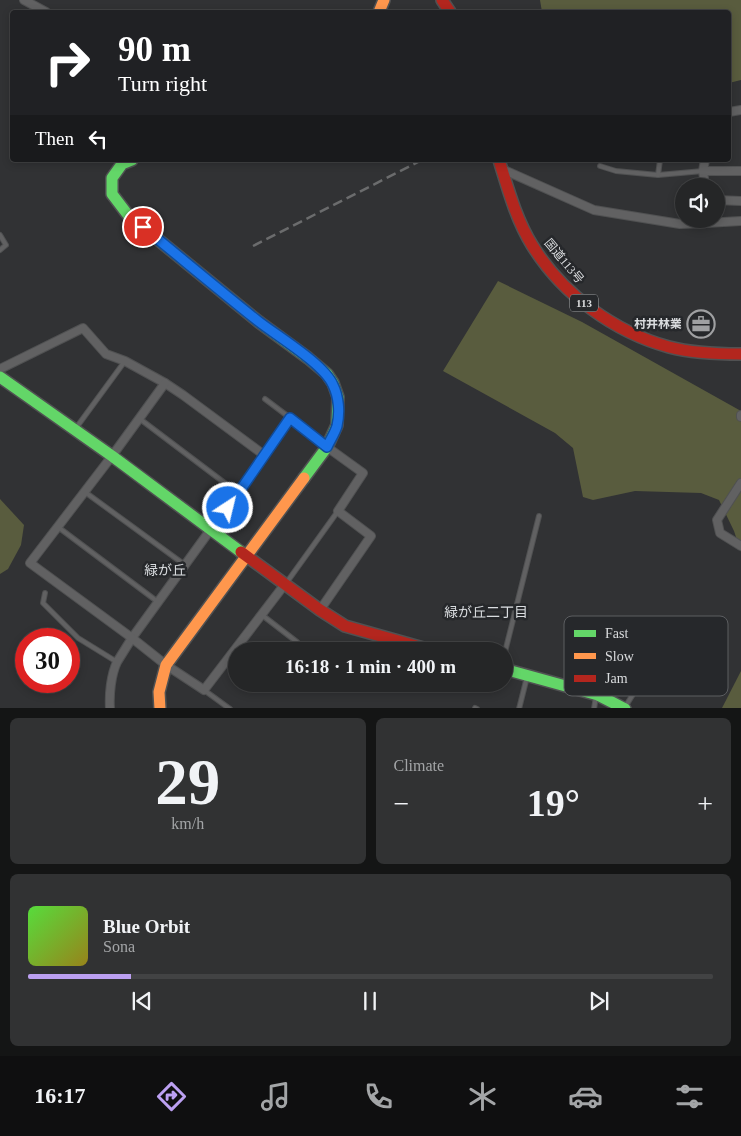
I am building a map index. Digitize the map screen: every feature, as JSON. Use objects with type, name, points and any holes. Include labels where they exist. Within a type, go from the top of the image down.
[{"type":"main road","points":[[127,162],[122,164],[112,178],[112,194],[128,215],[259,322],[327,374],[333,383],[338,397],[337,425],[327,447],[166,665],[159,695],[158,704],[160,708]]},
{"type":"main road","name":"国道113号","points":[[500,164],[517,215],[533,246],[554,274],[588,306],[623,329],[670,347],[707,354],[741,354]]},
{"type":"main road","points":[[0,377],[112,456],[320,610],[345,626],[400,642]]},
{"type":"main road","points":[[513,672],[564,686]]},
{"type":"main road","points":[[598,696],[625,708]]},
{"type":"street","points":[[24,0],[42,10]]},
{"type":"street","points":[[704,162],[704,178]]},
{"type":"street","points":[[500,164],[594,210],[680,224],[741,221]]},
{"type":"street","points":[[703,171],[741,171]]},
{"type":"street","points":[[725,200],[741,201]]},
{"type":"street","points":[[0,369],[83,328],[106,354],[125,361],[165,383],[264,455],[217,523],[132,638],[117,662],[109,693],[110,708]]},
{"type":"street","points":[[165,383],[30,563],[166,665],[204,690],[228,663]]},
{"type":"street","points":[[320,610],[371,536],[338,511],[363,473],[327,447]]},
{"type":"street","points":[[741,483],[718,520],[720,533],[741,546]]},
{"type":"street","points":[[244,642],[285,584]]},
{"type":"lane","points":[[658,175],[660,162]]},
{"type":"lane","points":[[600,166],[616,171],[658,175],[703,171]]},
{"type":"lane","points":[[0,236],[6,245],[0,250]]},
{"type":"lane","points":[[75,430],[125,361]]},
{"type":"lane","points":[[265,399],[327,447]]},
{"type":"lane","points":[[139,418],[238,493]]},
{"type":"lane","points":[[264,455],[290,418]]},
{"type":"lane","points":[[85,492],[185,565]]},
{"type":"lane","points":[[285,584],[338,511]]},
{"type":"lane","points":[[508,642],[539,516]]},
{"type":"lane","points":[[58,527],[158,602]]},
{"type":"lane","points":[[45,593],[43,603],[78,638],[117,662]]},
{"type":"lane","points":[[262,615],[297,642]]},
{"type":"lane","points":[[519,708],[527,676]]},
{"type":"lane","points":[[204,690],[230,708]]},
{"type":"lane","points":[[625,708],[632,696]]},
{"type":"green space","points":[[540,0],[741,0],[741,80],[731,82],[731,10],[542,10]]},
{"type":"green space","points":[[498,281],[582,322],[741,411],[741,552],[734,531],[719,500],[701,493],[635,491],[593,500],[583,497],[573,448],[555,433],[443,371]]},
{"type":"green space","points":[[0,499],[24,525],[21,545],[8,569],[0,574]]},
{"type":"green space","points":[[741,671],[741,708],[722,708]]},
{"type":"railway","points":[[253,246],[418,162]]},
{"type":"traffic: fast","points":[[127,162],[122,164],[112,178],[112,194],[128,215],[259,322],[308,358],[327,374],[333,383],[338,397],[337,425],[327,447],[304,478]]},
{"type":"traffic: fast","points":[[0,377],[112,456],[241,552]]},
{"type":"traffic: fast","points":[[513,671],[564,686]]},
{"type":"traffic: fast","points":[[600,696],[623,708]]},
{"type":"traffic: slow","points":[[380,10],[384,0]]},
{"type":"traffic: slow","points":[[160,708],[159,692],[166,665],[304,478]]},
{"type":"traffic: jam","points":[[442,0],[449,10]]},
{"type":"traffic: jam","points":[[500,162],[517,214],[532,245],[558,280],[591,309],[629,332],[669,347],[705,353],[741,354]]},
{"type":"traffic: jam","points":[[241,552],[345,626],[402,642]]},
{"type":"place","name":"村井林業","points":[[701,324]]},
{"type":"district","name":"緑が丘","points":[[165,570]]},
{"type":"district","name":"緑が丘二丁目","points":[[486,612]]},
{"type":"route","points":[[143,227],[259,322],[327,374],[333,383],[338,397],[337,425],[327,447],[290,418],[228,508]]}]
